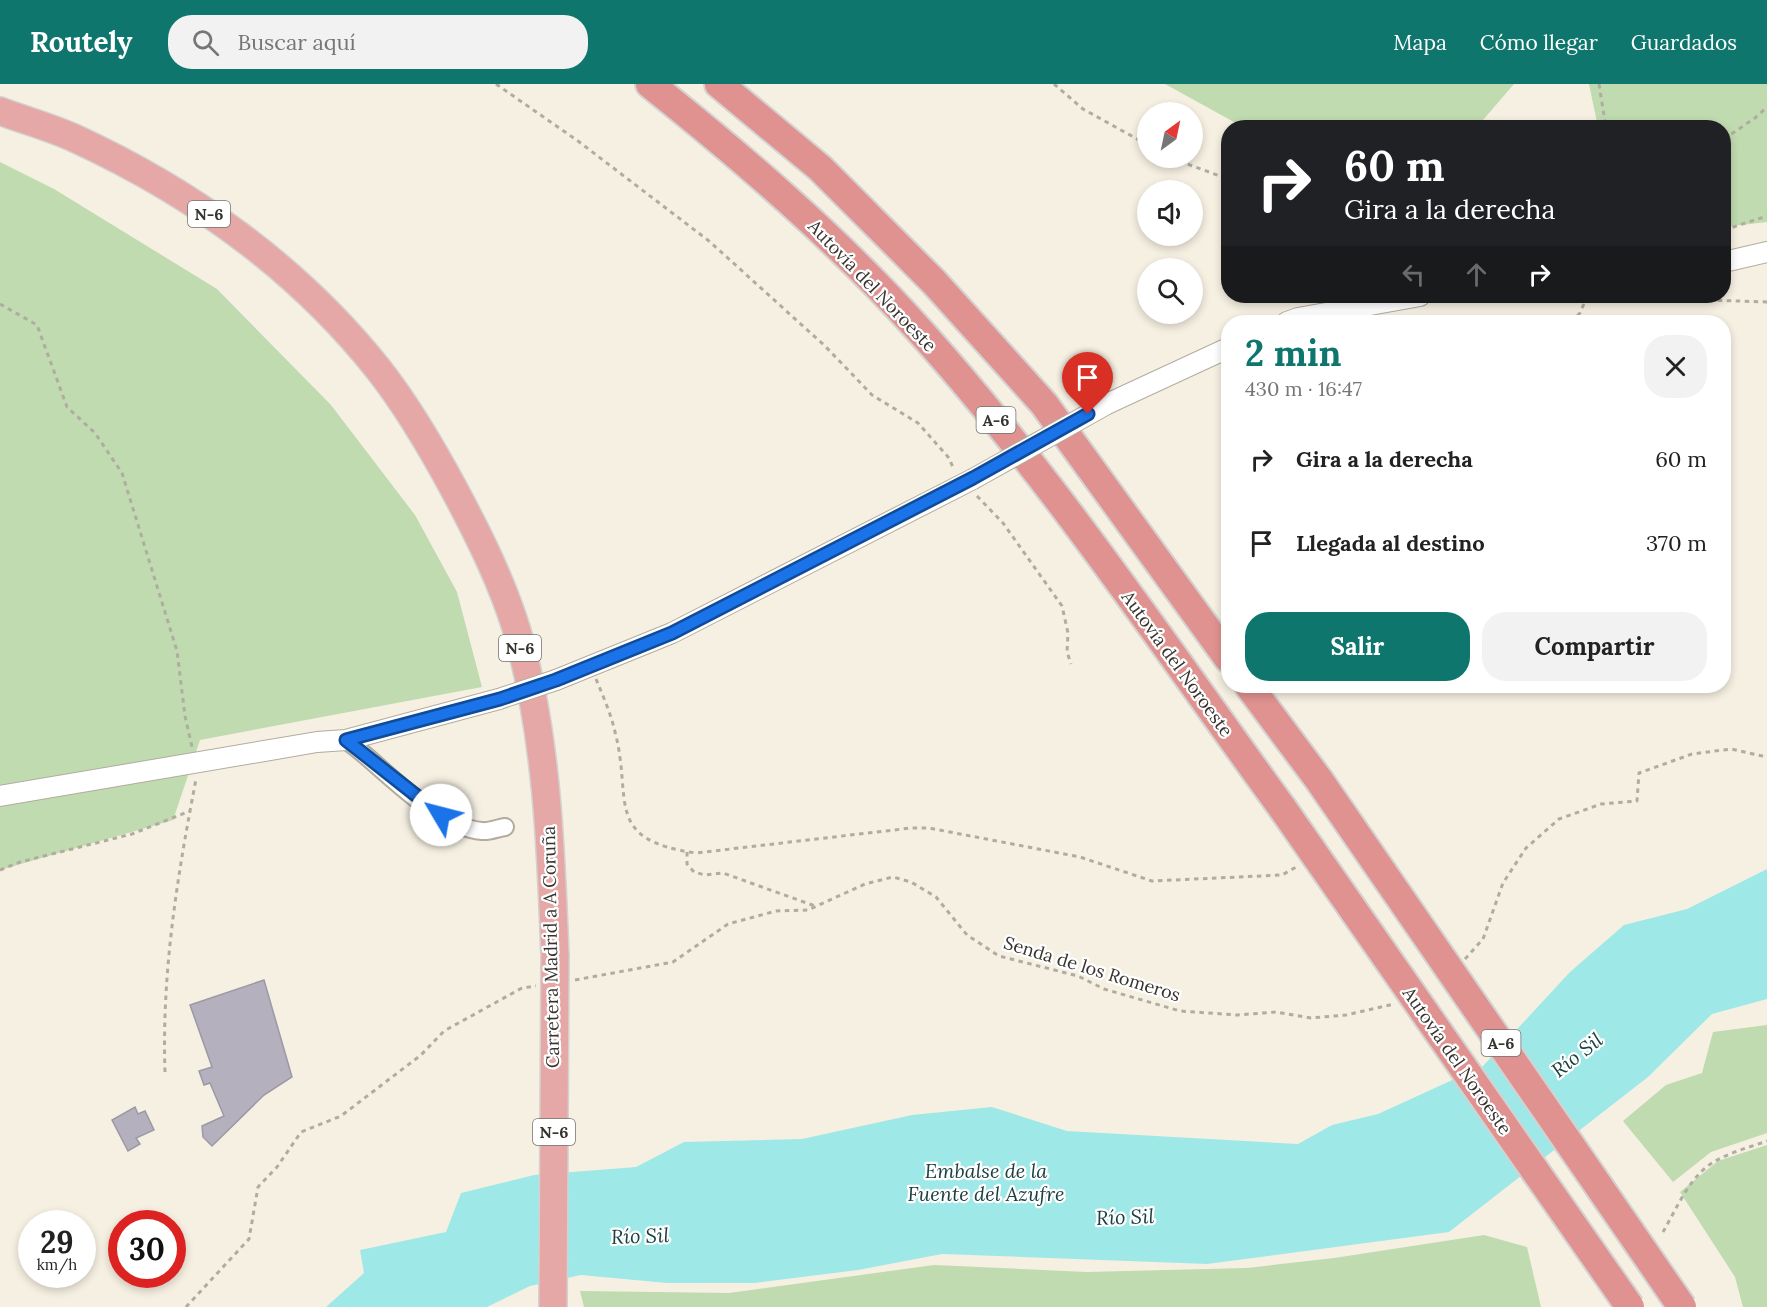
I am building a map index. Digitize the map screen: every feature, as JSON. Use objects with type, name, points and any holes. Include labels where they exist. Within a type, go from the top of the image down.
[{"type":"highway","name":"Autovía del Noroeste","points":[[650,84],[703,127],[828,238],[918,329],[1027,457],[1283,809],[1630,1307]]},
{"type":"highway","name":"A-6","points":[[719,84],[828,176],[934,282],[1044,404],[1221,648]]},
{"type":"highway","name":"Carretera Madrid a A Coruña","points":[[0,111],[71,137],[189,199],[286,272],[334,319],[380,372],[423,436],[486,548],[516,630],[535,712],[549,829],[555,956],[553,1307]]},
{"type":"highway","name":"A-6","points":[[1254,693],[1319,780],[1682,1307]]},
{"type":"street","points":[[1731,260],[1767,252]]},
{"type":"street","points":[[1315,315],[1381,303]]},
{"type":"street","points":[[0,796],[317,742],[346,740],[500,699],[556,680],[672,633],[756,592],[967,482],[1107,404],[1221,351]]},
{"type":"street","points":[[346,740],[441,815],[464,828],[484,832],[505,827]]},
{"type":"path","points":[[496,84],[578,141],[709,241],[825,346],[872,395],[918,423],[996,515],[1062,606],[1068,633],[1067,652],[1071,664]]},
{"type":"path","points":[[1054,84],[1083,109],[1137,138]]},
{"type":"path","points":[[1599,84],[1605,120]]},
{"type":"path","points":[[1731,134],[1767,107]]},
{"type":"path","points":[[1198,168],[1221,176]]},
{"type":"path","points":[[1731,228],[1767,216]]},
{"type":"path","points":[[1731,301],[1767,302]]},
{"type":"path","points":[[0,304],[37,325],[68,407],[95,433],[122,473],[177,651],[189,741],[199,763],[172,911],[163,1017],[165,1072]]},
{"type":"path","points":[[591,666],[616,733],[623,802],[633,827],[665,849],[696,853],[911,828],[929,828],[1080,857],[1152,881],[1282,875],[1302,864]]},
{"type":"path","points":[[1459,965],[1483,939],[1503,883],[1526,848],[1559,819],[1601,804],[1637,801],[1639,773],[1692,754],[1731,749],[1767,757]]},
{"type":"path","points":[[0,870],[20,862],[132,834],[190,811]]},
{"type":"path","points":[[687,852],[687,864],[694,872],[705,875],[723,873],[816,906]]},
{"type":"path","name":"Senda de los Romeros","points":[[573,980],[673,962],[728,924],[776,911],[808,910],[865,884],[893,877],[911,882],[936,897],[967,935],[999,956],[1078,976],[1104,989],[1180,1011],[1238,1015],[1276,1012],[1311,1018],[1346,1015],[1402,1002]]},
{"type":"path","points":[[186,1307],[249,1239],[258,1187],[277,1167],[301,1132],[341,1116],[421,1055],[444,1031],[522,988],[542,985]]},
{"type":"path","points":[[1663,1232],[1698,1174],[1708,1165],[1737,1151],[1767,1141]]},
{"type":"green space","points":[[1165,84],[1514,84],[1483,120],[1230,120],[1203,105],[1203,102],[1198,102]]},
{"type":"green space","points":[[1589,84],[1767,84],[1767,222],[1731,226],[1731,120],[1597,120]]},
{"type":"green space","points":[[0,162],[54,189],[217,289],[331,405],[415,515],[457,592],[482,687],[200,740],[173,820],[0,870]]},
{"type":"green space","points":[[1767,1025],[1767,1133],[1711,1152],[1673,1182],[1623,1121],[1666,1085],[1702,1073],[1713,1032]]},
{"type":"green space","points":[[1767,1145],[1767,1307],[1743,1307],[1735,1277],[1680,1192],[1718,1161]]},
{"type":"green space","points":[[1484,1235],[1527,1247],[1541,1307],[584,1307],[580,1291],[729,1293],[934,1265],[1087,1272],[1247,1268],[1334,1258]]},
{"type":"water","name":"Embalse de la Fuente del Azufre","points":[[1767,869],[1767,999],[1712,1014],[1648,1077],[1449,1232],[1207,1264],[942,1254],[858,1270],[755,1283],[667,1283],[581,1275],[530,1286],[487,1307],[326,1307],[364,1273],[360,1250],[446,1232],[461,1193],[534,1175],[636,1167],[684,1142],[802,1139],[912,1115],[992,1107],[1067,1131],[1298,1144],[1332,1125],[1378,1114],[1483,1066],[1570,972],[1624,925],[1687,909]]},
{"type":"building","points":[[264,980],[292,1077],[264,1095],[212,1146],[203,1137],[202,1126],[224,1116],[210,1083],[204,1085],[199,1071],[212,1067],[190,1005]]},
{"type":"building","points":[[135,1107],[138,1114],[145,1111],[154,1130],[136,1138],[140,1144],[128,1151],[112,1120]]},
{"type":"route","points":[[441,815],[402,786],[373,759],[346,740],[500,699],[556,680],[672,633],[756,592],[973,478],[1088,414]]},
{"type":"water label","name":"Río Sil","points":[[1577,1055]]},
{"type":"water label","name":"Río Sil","points":[[1125,1217]]},
{"type":"water label","name":"Río Sil","points":[[640,1236]]}]
